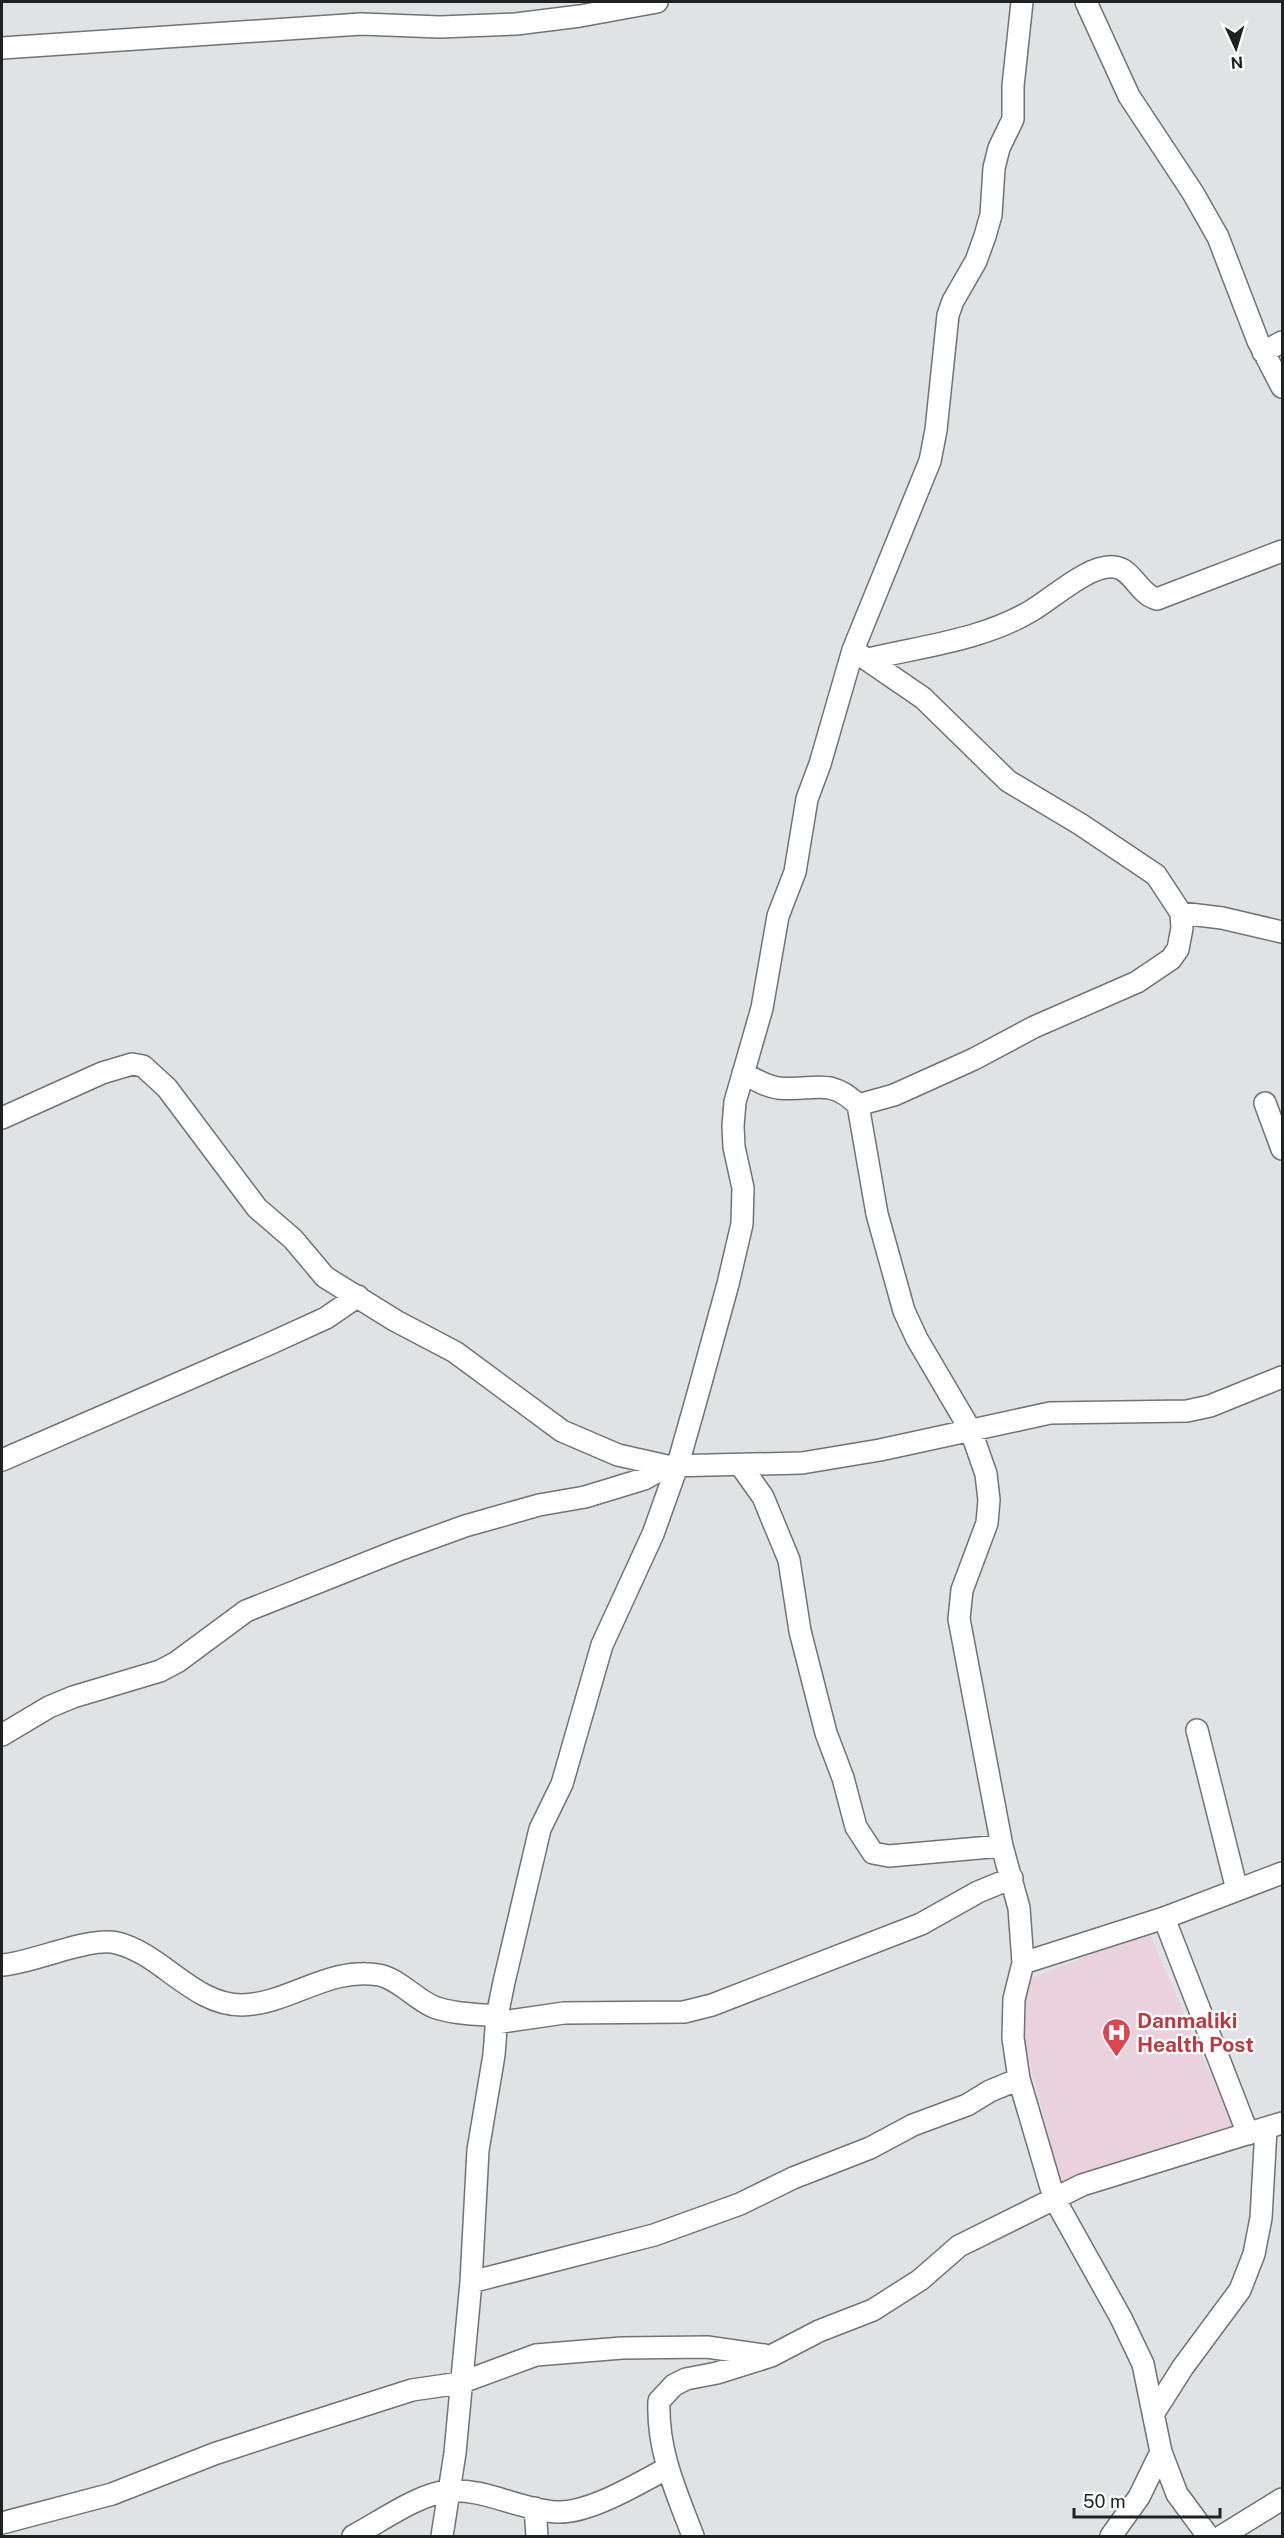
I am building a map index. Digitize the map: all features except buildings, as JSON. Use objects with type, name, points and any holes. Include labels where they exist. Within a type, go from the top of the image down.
[{"type":"street","points":[[2,48],[361,24],[440,27],[516,24],[580,16],[657,2]]},
{"type":"street","points":[[442,2536],[447,2491],[455,2453],[471,2282],[478,2150],[494,2055],[496,2019],[540,1829],[562,1784],[602,1646],[653,1534],[728,1284],[742,1224],[743,1188],[734,1147],[733,1126],[743,1073],[762,1008],[778,916],[795,872],[807,799],[930,461],[936,430],[948,315],[953,301],[976,261],[985,236],[991,215],[994,168],[999,148],[1013,119],[1013,86],[1022,2]]},
{"type":"street","points":[[1086,2],[1129,96],[1193,193],[1218,237],[1263,352],[1282,387]]},
{"type":"street","points":[[1263,352],[1282,342]]},
{"type":"street","points":[[861,654],[954,640],[996,628],[1029,612],[1092,571],[1110,567],[1120,568],[1138,586],[1157,599],[1282,551]]},
{"type":"street","points":[[858,1105],[894,1095],[974,1059],[1034,1027],[1137,982],[1164,965],[1178,949],[1182,928],[1181,913],[1156,875],[1089,830],[1008,781],[923,698],[861,654]]},
{"type":"street","points":[[1181,913],[1222,918],[1282,932]]},
{"type":"street","points":[[2,1118],[102,1072],[132,1064],[143,1066],[167,1088],[257,1208],[293,1239],[325,1277],[455,1352],[562,1431],[618,1455],[672,1465],[741,1466],[802,1463],[971,1431],[1050,1413],[1187,1410],[1210,1406],[1282,1377]]},
{"type":"street","points":[[743,1073],[767,1086],[779,1088],[824,1086],[839,1088],[858,1105],[877,1214],[904,1311],[917,1339],[971,1431],[986,1474],[989,1500],[987,1523],[962,1590],[959,1619],[1002,1846],[1019,1908],[1023,1963],[1014,1999],[1013,2038],[1020,2079],[1054,2198],[1126,2327],[1143,2364],[1155,2411],[1161,2452],[1177,2494],[1208,2536]]},
{"type":"street","points":[[1265,1103],[1282,1149]]},
{"type":"street","points":[[2,1460],[326,1318],[357,1296]]},
{"type":"street","points":[[326,1318],[378,1308]]},
{"type":"street","points":[[2,1735],[49,1707],[73,1697],[160,1671],[177,1662],[246,1611],[465,1526],[538,1505],[585,1497],[644,1479],[672,1465]]},
{"type":"street","points":[[741,1466],[763,1497],[789,1560],[800,1631],[826,1733],[843,1778],[856,1827],[873,1853],[890,1856],[1002,1846]]},
{"type":"street","points":[[1197,1730],[1237,1890]]},
{"type":"street","points":[[1023,1963],[1164,1918],[1282,1873]]},
{"type":"street","points":[[2,1965],[115,1942],[135,1950],[181,1981],[229,2004],[266,2001],[325,1980],[358,1974],[381,1975],[434,2007],[496,2019],[564,2013],[684,2012],[712,2005],[903,1932],[1012,1878]]},
{"type":"street","points":[[1155,2411],[1183,2367],[1240,2290],[1254,2254],[1262,2218],[1266,2129],[1164,1918]]},
{"type":"street","points":[[471,2282],[654,2235],[719,2212],[793,2178],[870,2148],[913,2125],[967,2105],[990,2091],[1020,2079]]},
{"type":"street","points":[[693,2536],[666,2469],[658,2422],[659,2401],[666,2393],[686,2379],[771,2356],[819,2331],[873,2310],[920,2280],[959,2246],[1054,2198],[1145,2164],[1266,2129]]},
{"type":"street","points":[[2,2523],[112,2494],[214,2454],[372,2402],[412,2390],[460,2382],[536,2355],[622,2348],[707,2347],[771,2356]]},
{"type":"street","points":[[1111,2536],[1139,2497],[1161,2452]]},
{"type":"street","points":[[353,2536],[394,2513],[447,2491],[472,2492],[557,2512],[580,2509],[666,2469]]},
{"type":"street","points":[[1222,2536],[1282,2499]]},
{"type":"street","points":[[535,2508],[537,2536]]},
{"type":"shaded area","name":"Danmaliki Health Post","points":[[1149,1932],[1234,2129],[1062,2187],[1010,1986]]},
{"type":"place","name":"Danmaliki Health Post","points":[[1116,2058]]}]
